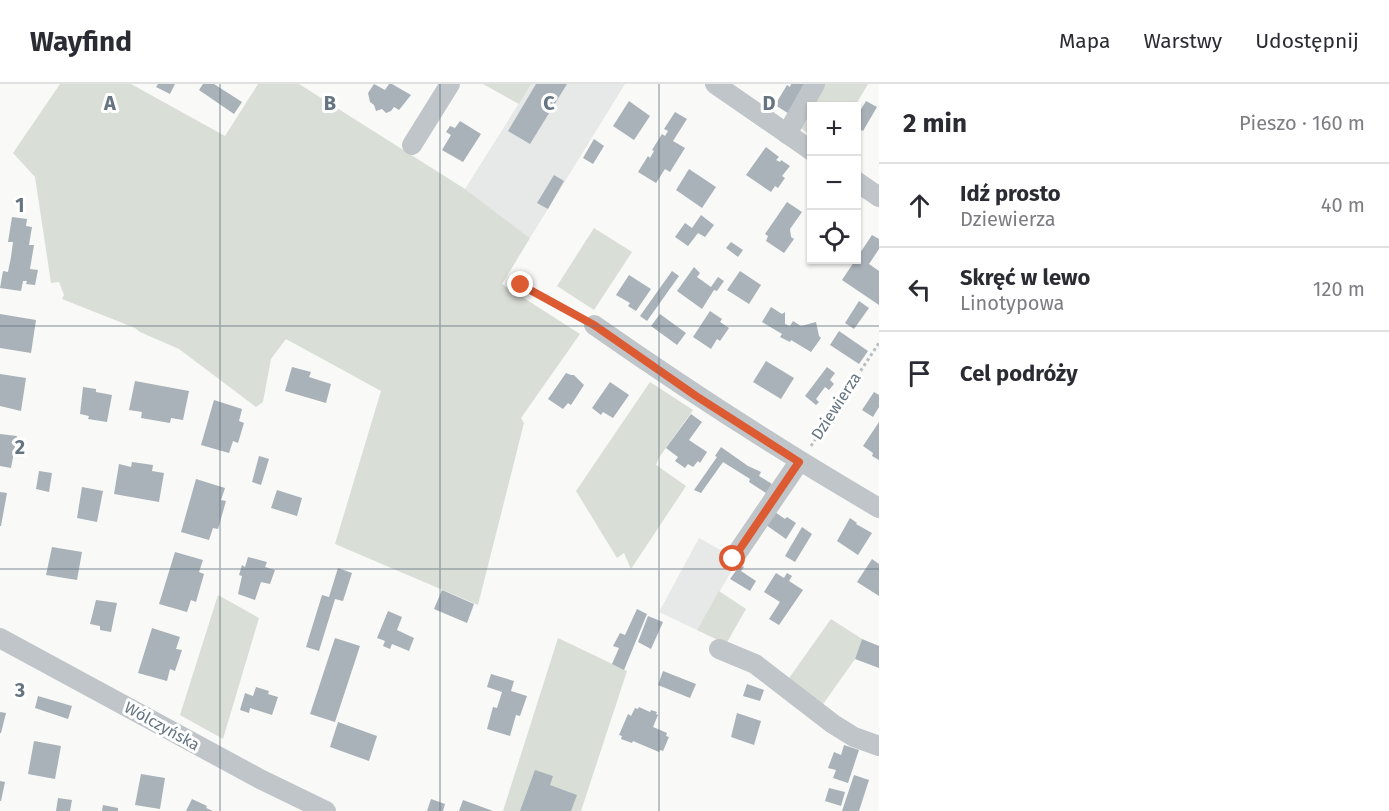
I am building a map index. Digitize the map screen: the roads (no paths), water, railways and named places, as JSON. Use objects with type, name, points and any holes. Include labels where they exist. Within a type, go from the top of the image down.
[{"type":"street","points":[[412,145],[450,84]]},
{"type":"street","points":[[787,134],[815,84]]},
{"type":"street","points":[[721,86],[807,148]]},
{"type":"street","points":[[861,184],[879,197]]},
{"type":"street","points":[[594,325],[696,396],[799,462],[879,508]]},
{"type":"street","points":[[733,559],[799,462]]},
{"type":"street","name":"Wólczyńska","points":[[0,638],[260,779],[326,811]]},
{"type":"street","points":[[719,649],[755,664],[833,724],[879,746]]}]
